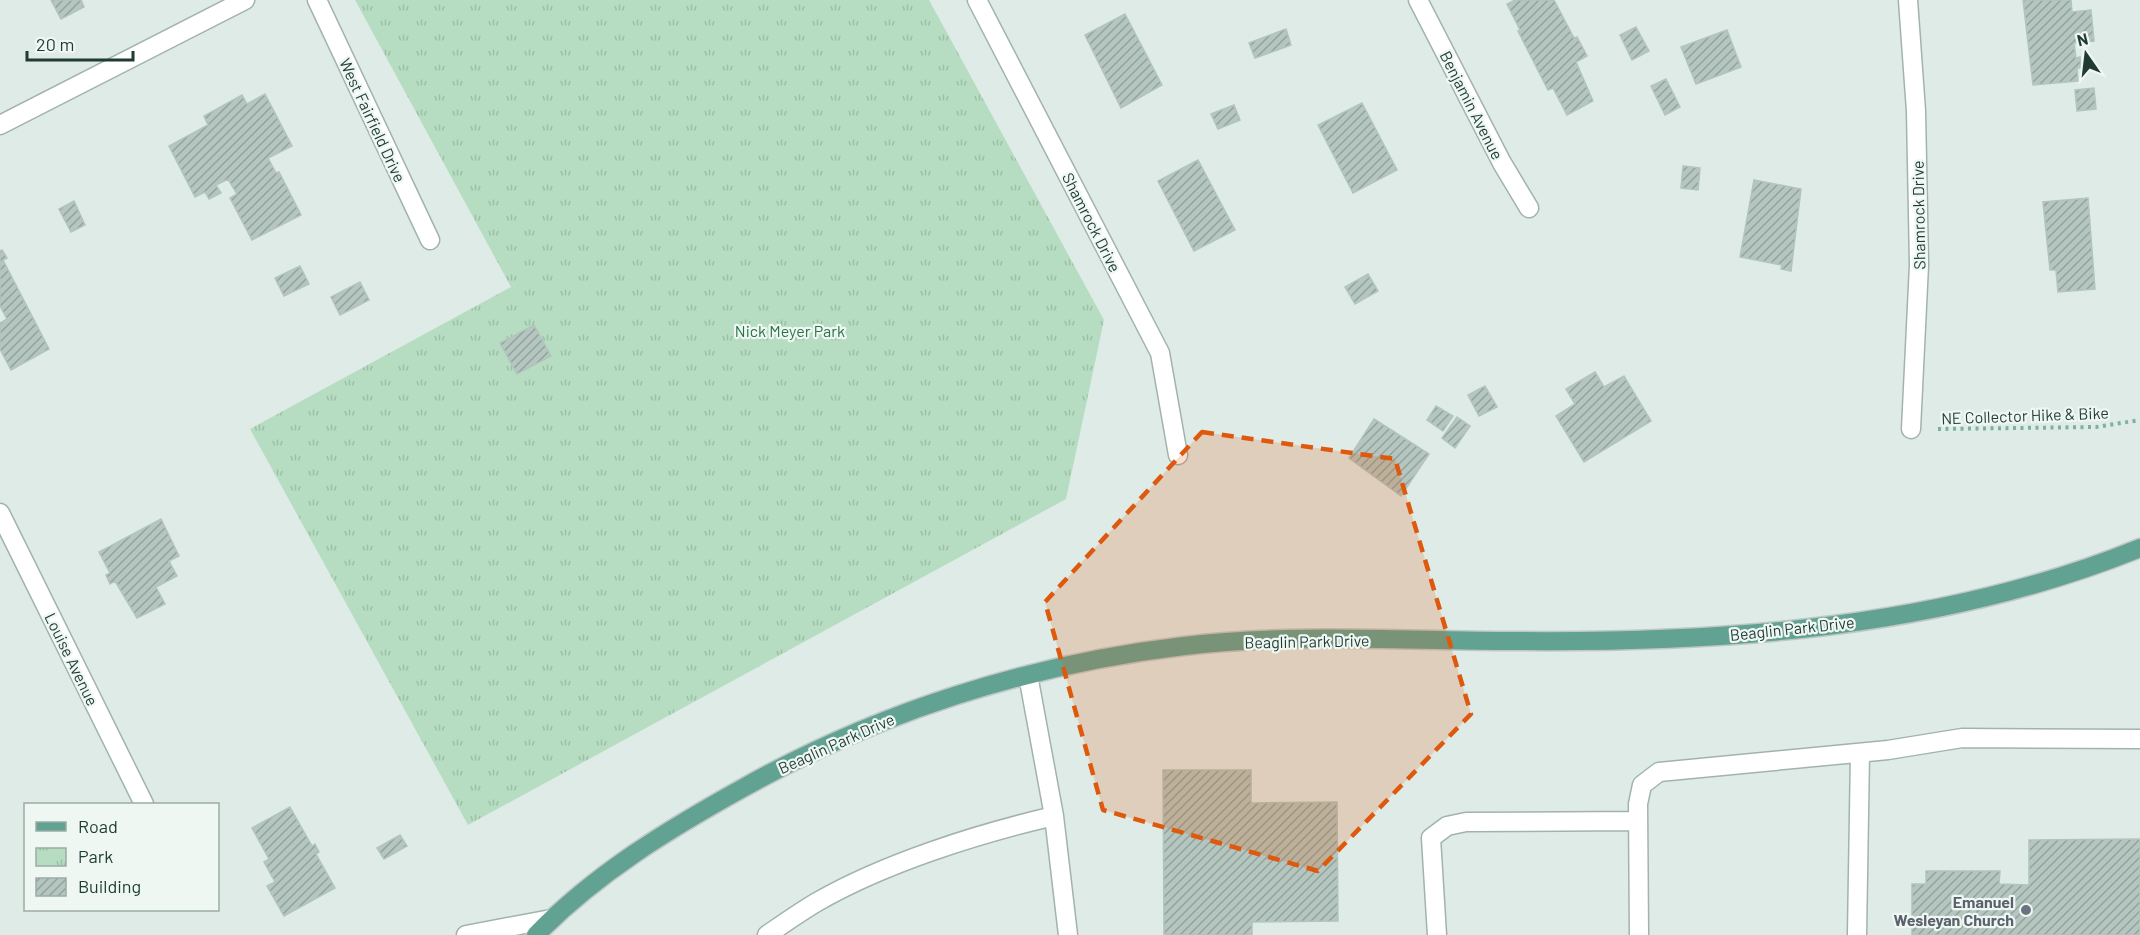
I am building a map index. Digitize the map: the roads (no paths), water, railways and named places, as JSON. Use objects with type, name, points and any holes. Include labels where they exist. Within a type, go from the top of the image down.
[{"type":"main road","name":"Beaglin Park Drive","points":[[536,935],[551,919],[602,878],[657,838],[774,770],[896,716],[1028,675],[1173,648],[1256,640],[1629,640],[1706,637],[1834,625],[1908,614],[1991,595],[2140,548]]},
{"type":"street","points":[[0,125],[245,0]]},
{"type":"street","name":"West Fairfield Drive","points":[[317,0],[430,240]]},
{"type":"street","name":"Shamrock Drive","points":[[977,0],[1160,354],[1178,455]]},
{"type":"street","name":"Benjamin Avenue","points":[[1418,0],[1502,163],[1529,208]]},
{"type":"street","name":"Shamrock Drive","points":[[1908,0],[1916,111],[1919,265],[1911,429]]},
{"type":"street","name":"Louise Avenue","points":[[0,513],[144,803]]},
{"type":"street","points":[[1028,675],[1054,816],[1068,935]]},
{"type":"street","points":[[1639,935],[1638,821],[1642,785],[1659,772],[1860,753],[1962,738],[2140,739]]},
{"type":"street","points":[[1857,935],[1860,753]]},
{"type":"street","points":[[766,935],[818,902],[897,866],[995,829],[1054,816]]},
{"type":"street","points":[[1437,935],[1431,838],[1447,826],[1466,822],[1638,821]]},
{"type":"street","points":[[466,935],[551,919]]},
{"type":"place","name":"Emanuel Wesleyan Church","points":[[2026,910]]},
{"type":"park label","name":"Nick Meyer Park","points":[[790,330]]}]
